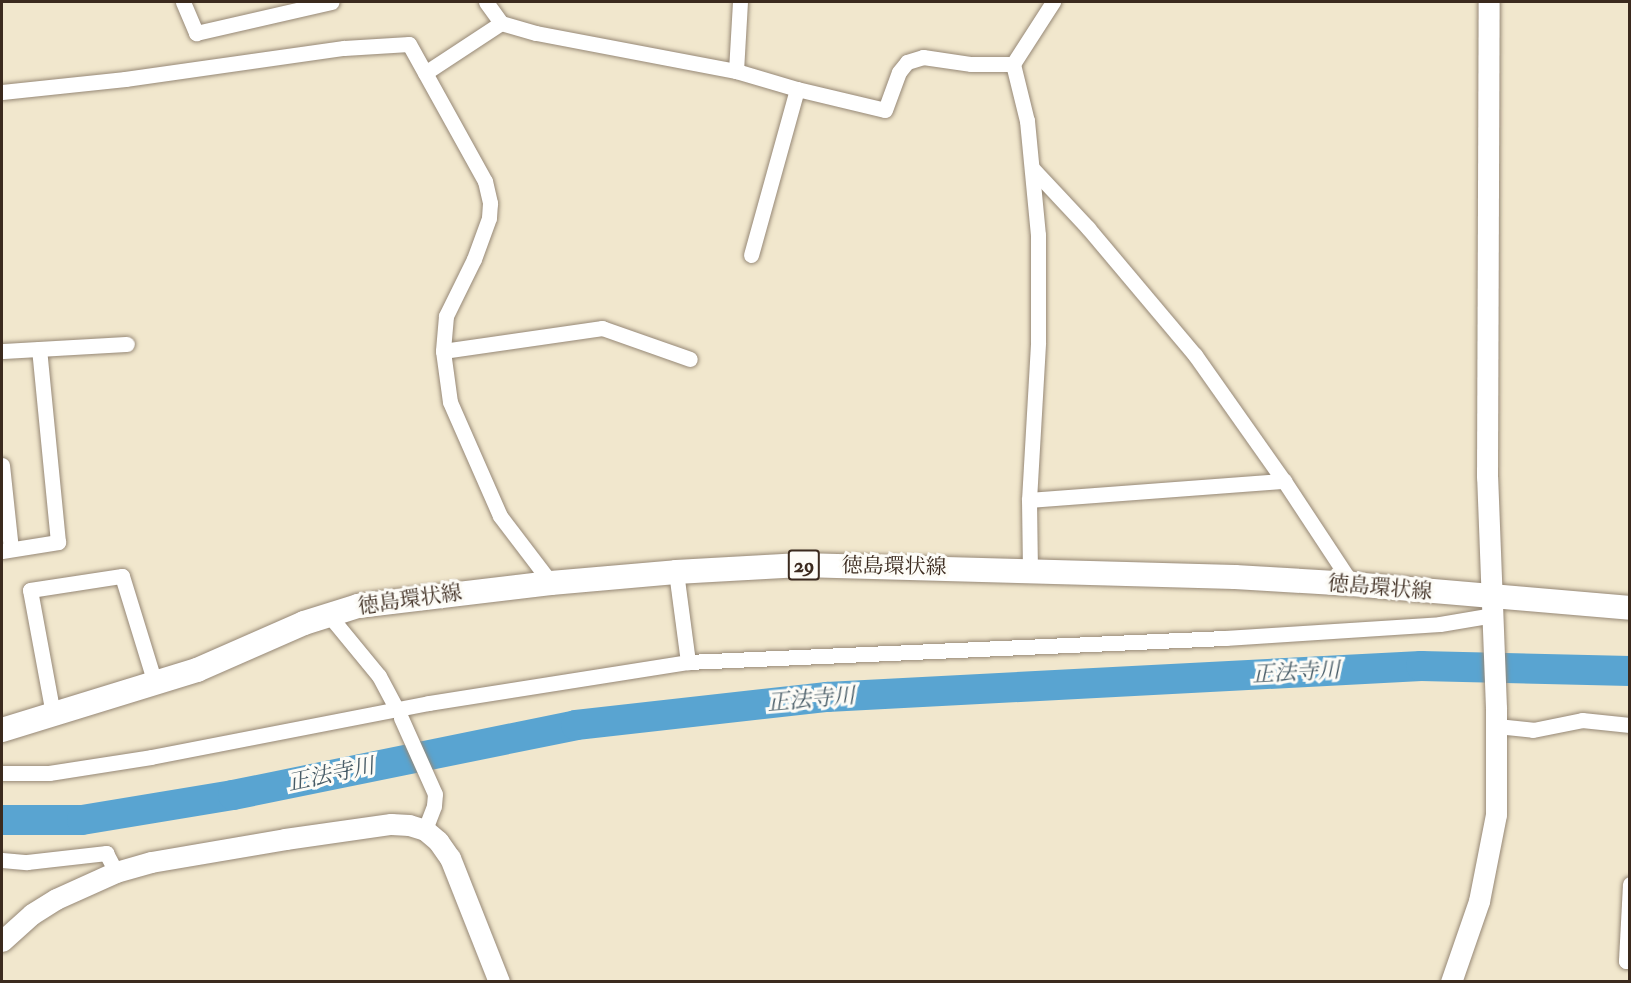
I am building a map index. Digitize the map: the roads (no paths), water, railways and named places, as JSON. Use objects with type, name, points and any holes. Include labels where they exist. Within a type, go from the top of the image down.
[{"type":"main road","name":"徳島環状線","points":[[2,730],[197,670],[328,614],[358,606],[551,583],[676,572],[801,565],[1030,571],[1352,584],[1493,613],[1629,608]]},
{"type":"street","points":[[183,2],[196,33],[331,2]]},
{"type":"street","points":[[486,2],[501,23],[536,33],[736,71],[797,89],[885,110],[899,72],[907,62],[923,57],[971,64],[1014,64]]},
{"type":"street","points":[[736,71],[740,2]]},
{"type":"street","points":[[1030,571],[1029,500],[1038,342],[1038,235],[1027,122],[1014,64],[1053,2]]},
{"type":"street","points":[[1451,981],[1479,901],[1496,814],[1497,717],[1486,477],[1489,2]]},
{"type":"street","points":[[425,73],[501,23]]},
{"type":"street","points":[[2,92],[125,80],[344,48],[409,44],[485,181],[490,203],[489,218],[474,259],[446,316],[443,351],[450,402],[500,516],[551,583]]},
{"type":"street","points":[[751,255],[797,89]]},
{"type":"street","points":[[1033,170],[1088,228],[1195,355],[1284,481],[1352,584]]},
{"type":"street","points":[[443,351],[602,327],[690,359]]},
{"type":"street","points":[[2,351],[126,344]]},
{"type":"street","points":[[2,465],[6,550],[58,542],[39,349]]},
{"type":"street","points":[[1029,500],[1284,481]]},
{"type":"street","points":[[676,572],[688,662]]},
{"type":"street","points":[[53,714],[30,590],[122,576],[155,683]]},
{"type":"street","points":[[2,773],[49,773],[399,714],[429,703],[688,662],[1225,638],[1440,624],[1493,613]]},
{"type":"street","points":[[328,614],[379,676],[435,794],[434,806],[425,830]]},
{"type":"street","points":[[1497,717],[1533,730],[1582,720],[1629,725]]},
{"type":"street","points":[[2,941],[32,914],[56,899],[116,872],[185,855],[391,824],[409,825],[425,830],[438,841],[450,858],[499,981]]},
{"type":"street","points":[[2,860],[27,862],[106,853],[116,872]]},
{"type":"street","points":[[1629,884],[1626,961],[1629,961]]},
{"type":"waterway","name":"正法寺川","points":[[2,820],[82,820],[233,795],[576,725],[827,697],[1421,666],[1630,671]]}]
